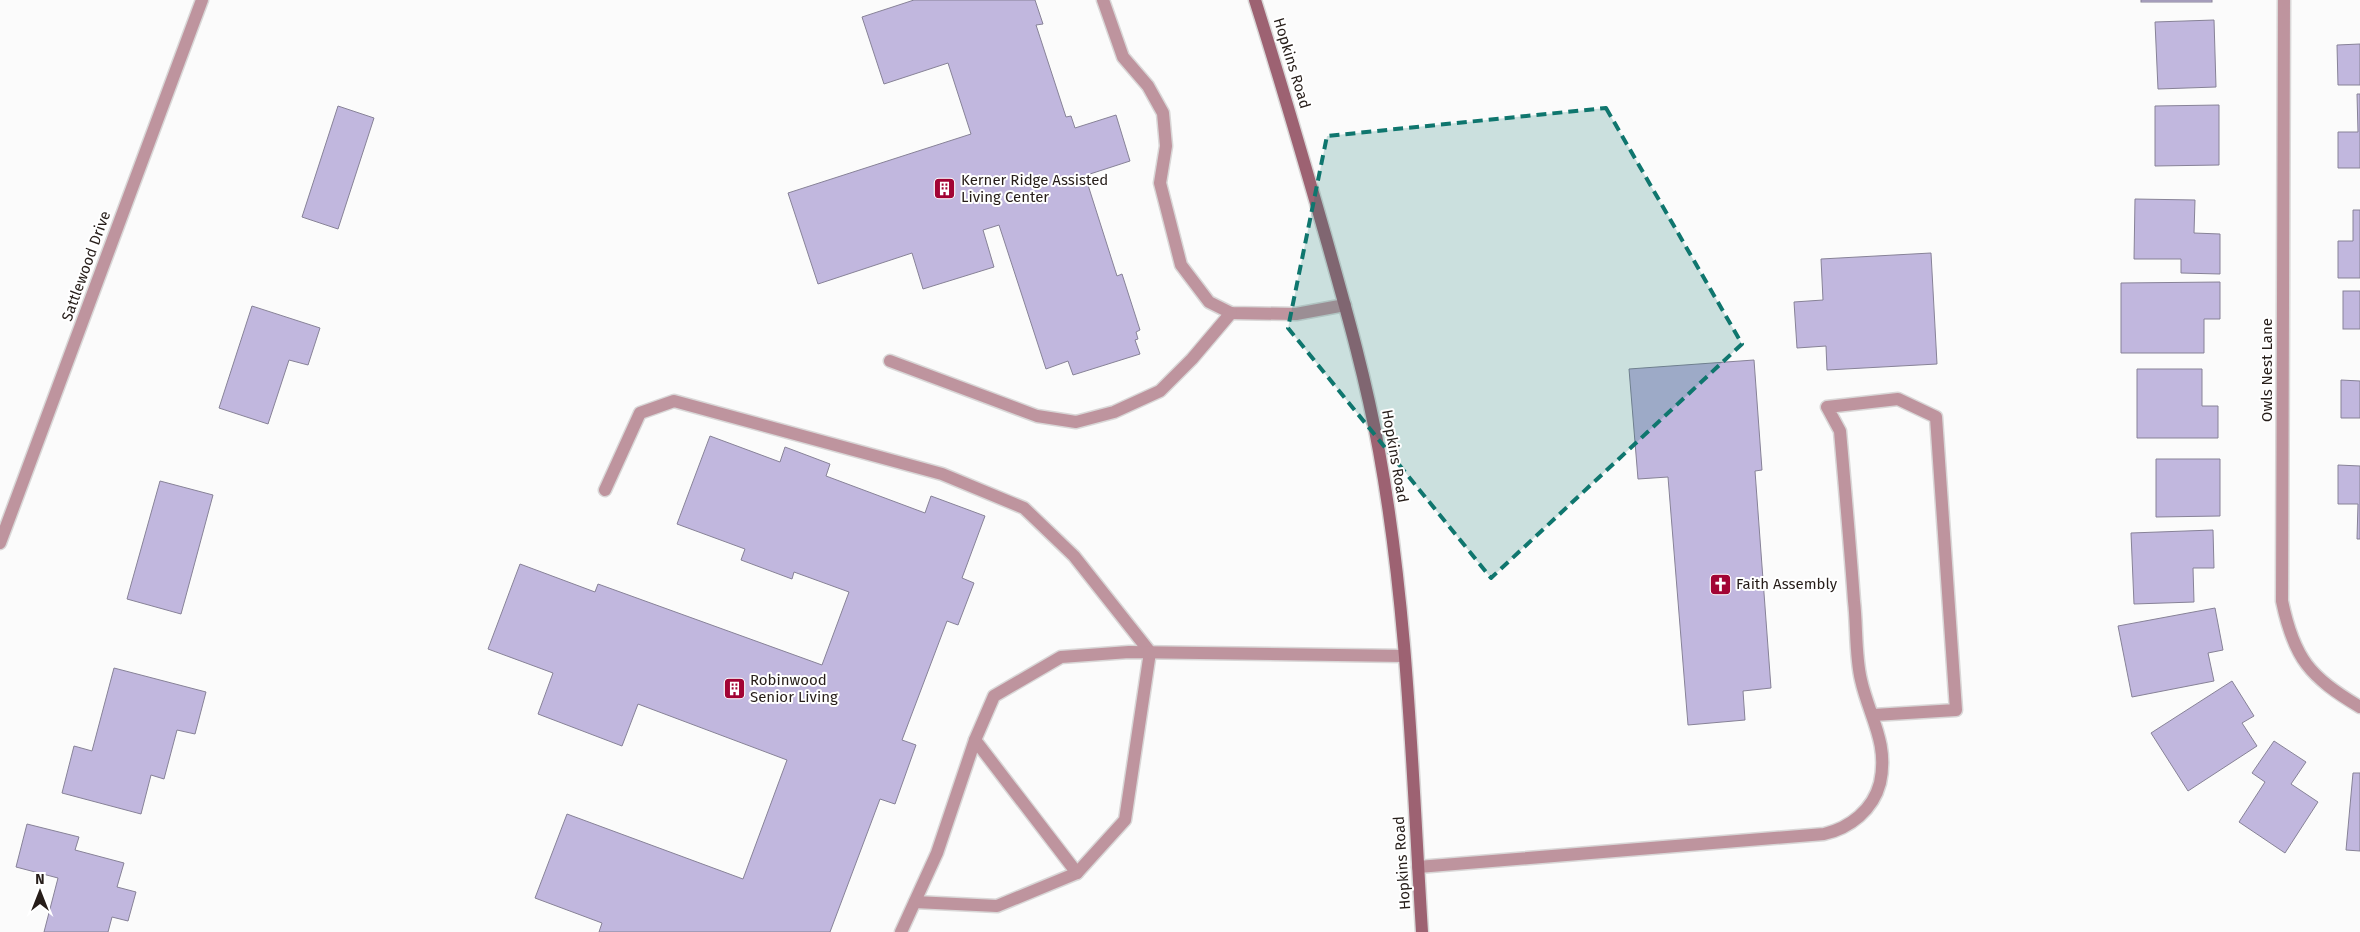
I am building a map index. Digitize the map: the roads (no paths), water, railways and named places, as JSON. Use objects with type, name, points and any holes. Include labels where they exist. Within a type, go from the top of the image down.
[{"type":"main road","name":"Hopkins Road","points":[[1255,0],[1286,98],[1345,304],[1366,387],[1379,452],[1393,538],[1404,656],[1422,932]]},
{"type":"street","name":"Sattlewood Drive","points":[[0,543],[202,0]]},
{"type":"street","points":[[1103,0],[1122,57],[1148,86],[1163,113],[1166,146],[1160,183],[1181,266],[1209,302],[1231,313],[1296,314],[1345,304]]},
{"type":"street","name":"Owls Nest Lane","points":[[2284,0],[2282,601],[2288,632],[2301,658],[2327,687],[2360,707]]},
{"type":"street","points":[[890,361],[1037,416],[1076,422],[1114,412],[1160,391],[1192,359],[1231,313]]},
{"type":"street","points":[[1418,867],[1791,837],[1836,831],[1854,821],[1864,812],[1877,792],[1882,766],[1879,734],[1861,680],[1840,431],[1828,407],[1898,399],[1936,417],[1956,710],[1874,715]]},
{"type":"street","points":[[606,490],[640,413],[674,400],[942,474],[1024,508],[1074,556],[1150,652],[1125,820],[1077,873],[997,906],[915,902]]},
{"type":"street","points":[[901,932],[937,853],[975,740],[994,696],[1062,657],[1150,652],[1404,656]]},
{"type":"street","points":[[975,740],[1077,873]]},
{"type":"place","name":"Kerner Ridge Assisted Living Center","points":[[945,189]]},
{"type":"place","name":"Faith Assembly","points":[[1720,584]]},
{"type":"place","name":"Robinwood Senior Living","points":[[734,689]]}]
